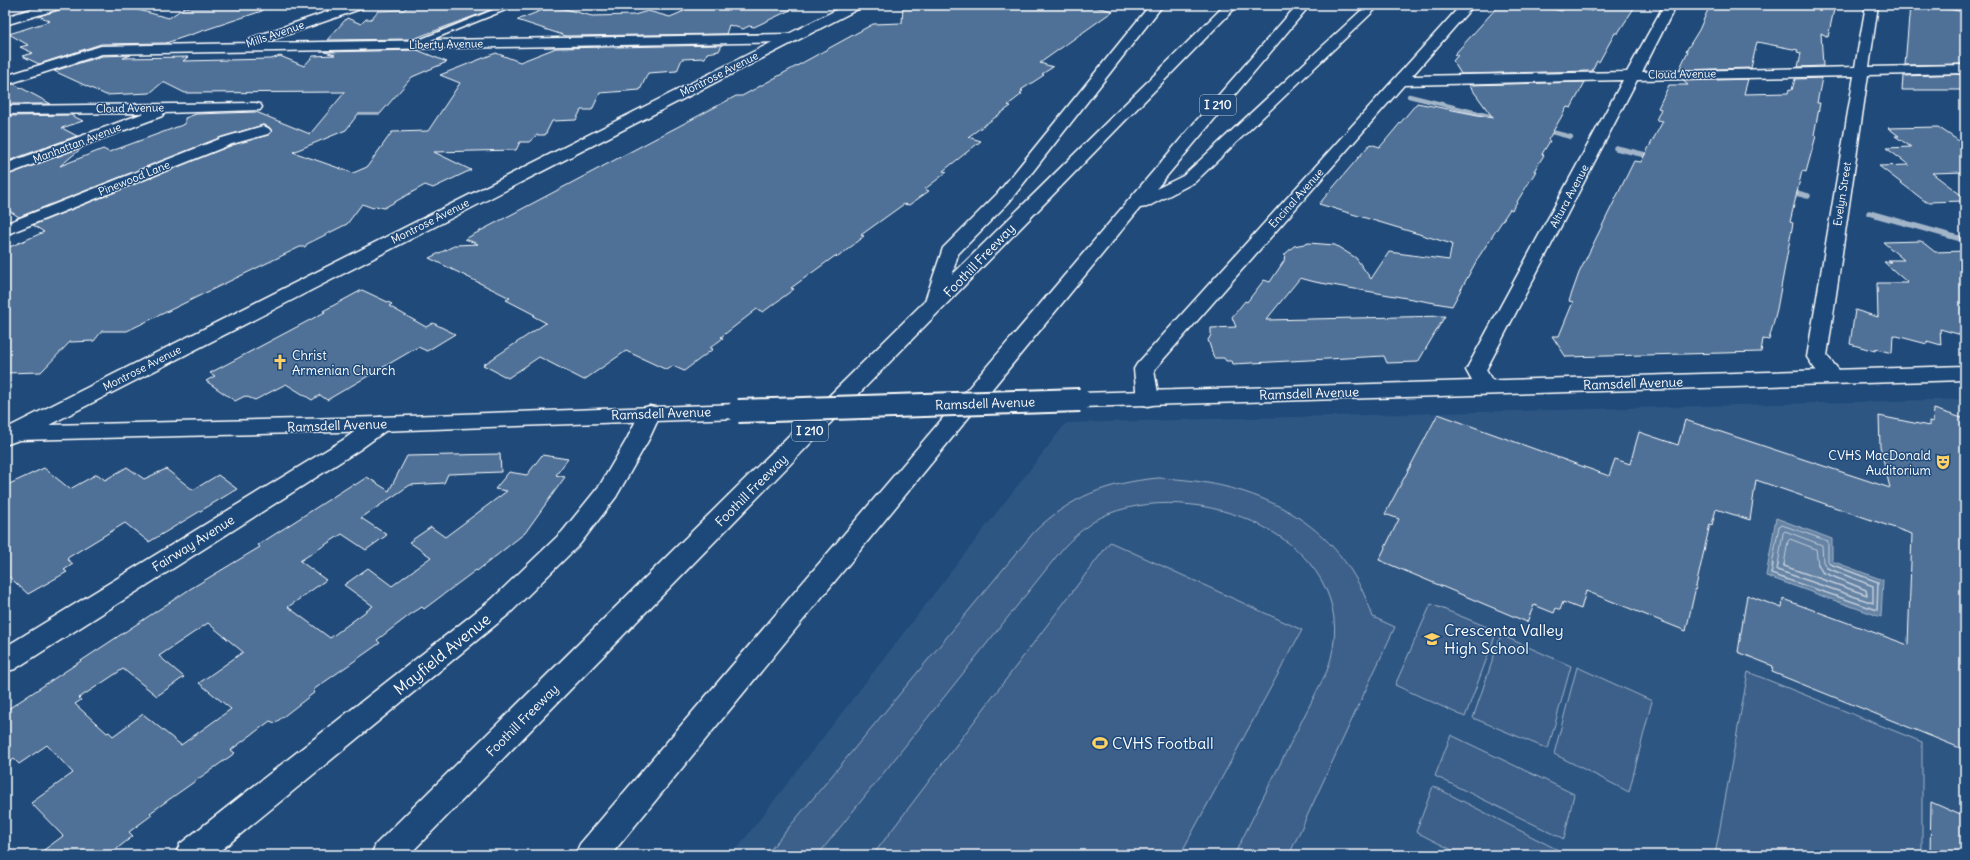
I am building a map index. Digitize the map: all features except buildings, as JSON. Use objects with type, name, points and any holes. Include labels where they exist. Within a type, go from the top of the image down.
[{"type":"main road","points":[[5,21],[58,5]]},
{"type":"main road","name":"Mills Avenue","points":[[237,47],[359,5]]},
{"type":"main road","name":"Montrose Avenue","points":[[8,435],[856,5]]},
{"type":"main road","points":[[933,307],[949,252],[1003,198],[1157,5]]},
{"type":"main road","name":"Foothill Freeway","points":[[387,855],[1232,5]]},
{"type":"main road","name":"I 210","points":[[591,855],[1304,5]]},
{"type":"main road","points":[[1134,206],[1189,179],[1374,5]]},
{"type":"main road","name":"Encinal Avenue","points":[[1148,399],[1144,369],[1468,5]]},
{"type":"main road","name":"Altura Avenue","points":[[1485,387],[1477,369],[1670,5]]},
{"type":"main road","name":"Evelyn Street","points":[[1834,376],[1817,357],[1872,5]]},
{"type":"main road","name":"Liberty Avenue","points":[[5,81],[101,50],[791,38]]},
{"type":"main road","name":"Cloud Avenue","points":[[1400,81],[1965,69]]},
{"type":"main road","name":"Cloud Avenue","points":[[5,110],[254,107]]},
{"type":"main road","name":"Manhattan Avenue","points":[[5,170],[172,108]]},
{"type":"main road","name":"Pinewood Lane","points":[[5,230],[227,141],[264,131]]},
{"type":"main road","name":"Ramsdell Avenue","points":[[8,435],[380,424],[650,413],[1965,373]]},
{"type":"main road","name":"Mayfield Avenue","points":[[191,855],[505,602],[571,538],[603,497],[638,439],[650,413]]},
{"type":"main road","name":"Fairway Avenue","points":[[5,660],[344,449],[380,424]]},
{"type":"lane","points":[[412,44],[506,8]]},
{"type":"shaded area","name":"Crescenta Valley High School","points":[[1965,399],[1965,855],[732,855],[1066,423]]},
{"type":"shaded area","points":[[1158,478],[1194,481],[1228,487],[1260,498],[1290,512],[1316,531],[1340,555],[1359,583],[1373,617],[1395,627],[1289,855],[1234,855],[1327,671],[1335,627],[1326,589],[1304,557],[1272,531],[1233,514],[1190,505],[1148,504],[1108,514],[1096,520],[1084,528],[1064,547],[818,855],[766,855],[1034,532],[1062,509],[1091,493],[1122,483]]},
{"type":"shaded area","name":"CVHS Football","points":[[1110,542],[1302,630],[1180,855],[873,855]]},
{"type":"shaded area","points":[[1431,604],[1497,631],[1465,717],[1395,685]]},
{"type":"shaded area","points":[[1501,635],[1571,666],[1548,749],[1473,718]]},
{"type":"shaded area","points":[[1577,667],[1652,701],[1629,792],[1554,754]]},
{"type":"shaded area","points":[[1748,672],[1922,742],[1922,855],[1715,855]]},
{"type":"shaded area","points":[[1451,735],[1574,794],[1564,839],[1435,776]]},
{"type":"shaded area","points":[[1433,786],[1560,851],[1559,855],[1462,855],[1416,832]]},
{"type":"water","points":[[1776,518],[1832,539],[1832,561],[1883,580],[1881,617],[1766,576]]},
{"type":"waterway","points":[[1409,96],[1501,119]]},
{"type":"waterway","points":[[1544,130],[1571,137]]},
{"type":"waterway","points":[[1616,148],[1654,157]]},
{"type":"waterway","points":[[1788,191],[1808,196]]},
{"type":"waterway","points":[[1869,213],[1965,240]]},
{"type":"place","name":"Christ Armenian Church","points":[[280,362]]},
{"type":"place","name":"CVHS MacDonald Auditorium","points":[[1943,462]]},
{"type":"place","name":"Crescenta Valley High School","points":[[1432,639]]},
{"type":"place","name":"CVHS Football","points":[[1100,743]]}]
